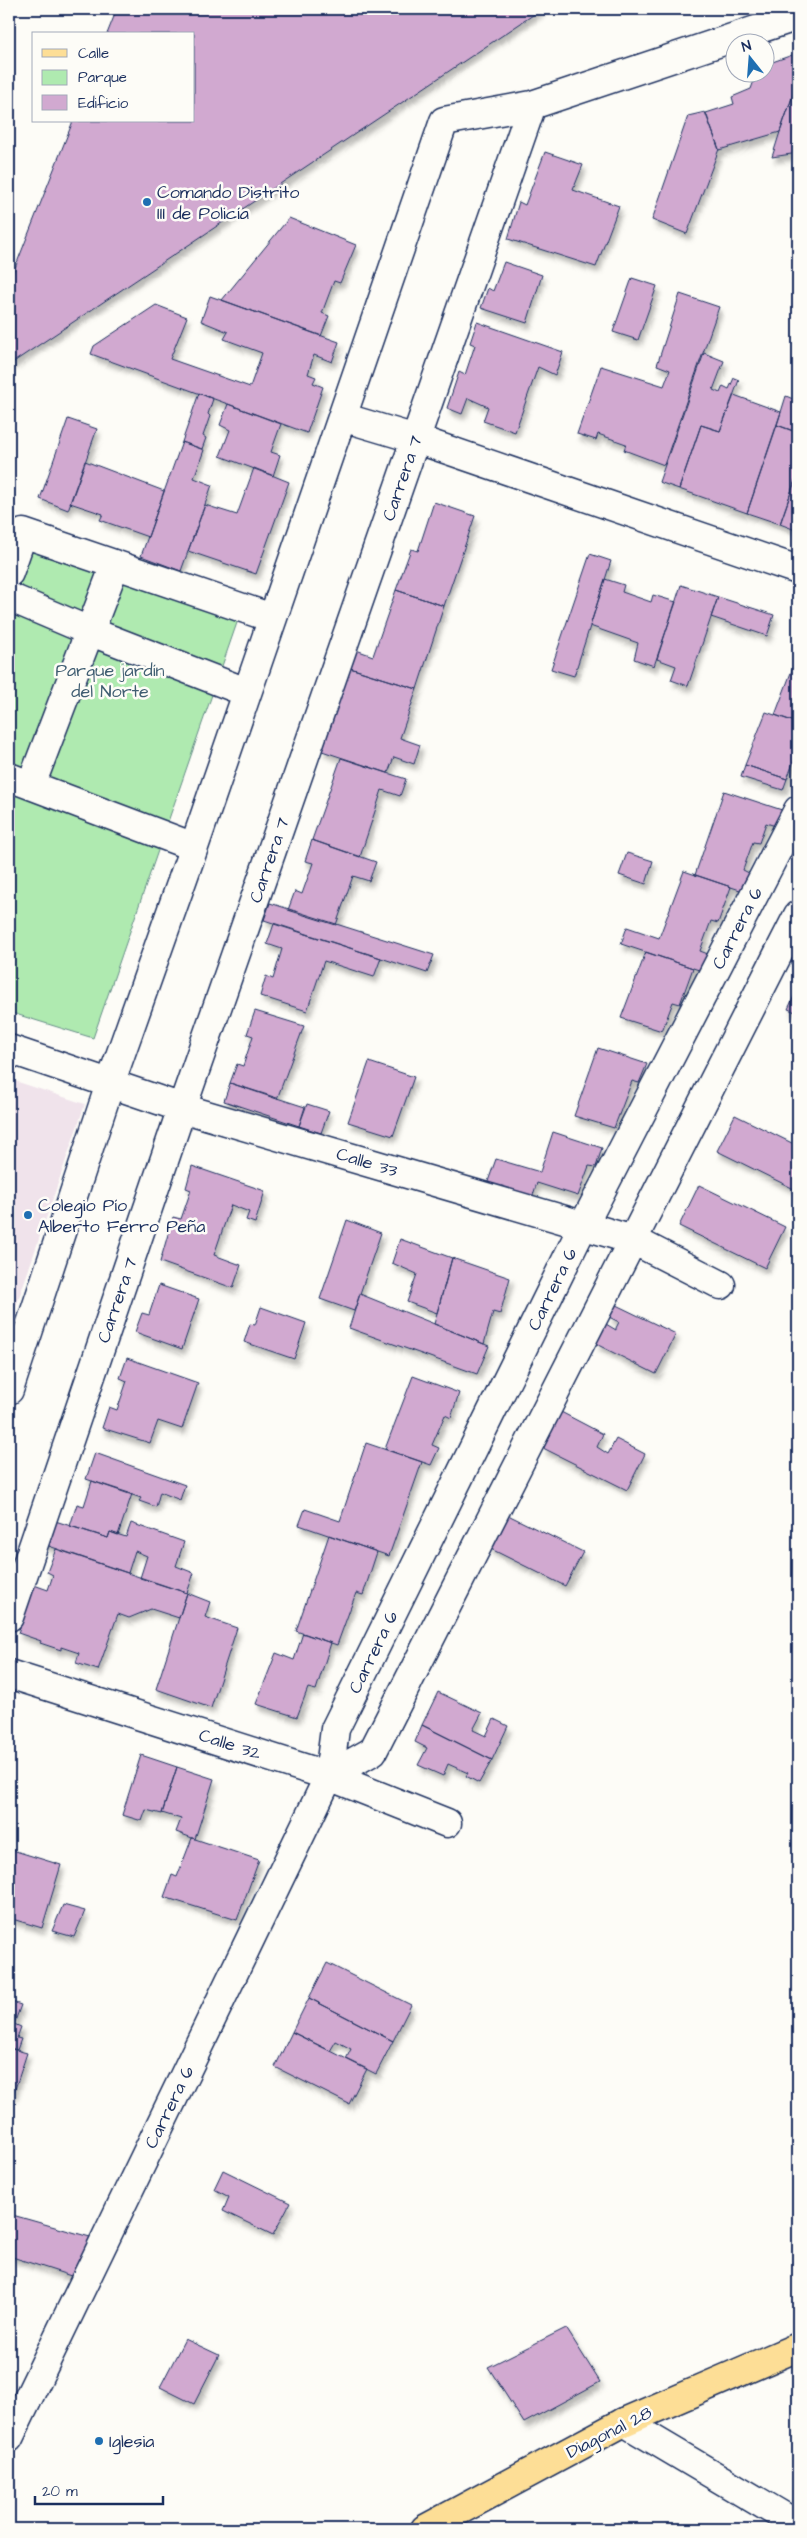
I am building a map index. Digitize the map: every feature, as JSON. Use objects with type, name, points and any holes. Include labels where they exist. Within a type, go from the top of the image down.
[{"type":"main road","name":"Diagonal 28","points":[[425,2529],[624,2422],[798,2347]]},
{"type":"street","points":[[9,1390],[110,1084],[194,847],[444,121],[532,105],[798,16]]},
{"type":"street","name":"Carrera 7","points":[[9,1617],[182,1108],[532,105]]},
{"type":"street","points":[[342,417],[416,439],[798,570]]},
{"type":"street","points":[[9,572],[23,533],[272,618]]},
{"type":"street","points":[[115,565],[89,631],[20,781],[194,847]]},
{"type":"street","points":[[9,597],[89,631],[246,692]]},
{"type":"street","name":"Carrera 6","points":[[9,2438],[329,1776],[335,1729],[583,1226],[798,810]]},
{"type":"street","points":[[329,1776],[373,1752],[798,915]]},
{"type":"street","name":"Calle 33","points":[[9,1049],[182,1108],[633,1240],[721,1285]]},
{"type":"street","name":"Calle 32","points":[[9,1674],[329,1776],[447,1823]]},
{"type":"street","points":[[624,2422],[798,2525]]},
{"type":"shaded area","name":"Colegio Pío Alberto Ferro Peña","points":[[9,1079],[85,1104],[9,1327]]},
{"type":"green space","name":"Parque jardín del Norte","points":[[30,545],[239,617],[93,1038],[9,1012],[9,603]]},
{"type":"building","name":"Comando Distrito III de Policía","points":[[117,9],[542,9],[9,365],[9,283],[73,122],[195,122],[195,32],[108,32]]},
{"type":"building","points":[[798,53],[798,81],[780,132],[719,150],[706,113],[734,104],[732,97],[751,89],[753,82],[774,82],[774,61]]},
{"type":"building","points":[[798,81],[798,153],[772,157],[780,132]]},
{"type":"building","points":[[705,112],[719,149],[687,234],[652,220],[688,116]]},
{"type":"building","points":[[545,152],[583,165],[573,190],[619,206],[596,267],[508,239],[519,202],[525,205]]},
{"type":"building","points":[[289,218],[356,245],[340,283],[334,281],[322,313],[329,316],[321,336],[222,300]]},
{"type":"building","points":[[504,262],[542,275],[527,323],[481,308],[488,288],[493,291]]},
{"type":"building","points":[[632,278],[657,286],[638,340],[613,332]]},
{"type":"building","points":[[680,294],[719,307],[664,465],[624,450],[626,444],[598,434],[596,440],[577,434],[601,366],[664,386],[670,370],[657,365]]},
{"type":"building","points":[[210,296],[339,342],[332,362],[314,355],[308,374],[316,377],[313,383],[323,387],[307,433],[91,354],[94,346],[156,305],[187,317],[170,359],[250,387],[262,353],[224,339],[228,332],[201,321]]},
{"type":"building","points":[[477,322],[563,352],[555,375],[538,367],[515,432],[483,421],[488,407],[468,398],[462,414],[447,408],[459,372],[465,375],[475,345],[470,343]]},
{"type":"building","points":[[704,353],[724,361],[713,390],[720,393],[723,386],[729,389],[734,378],[739,380],[720,431],[701,425],[679,489],[659,482]]},
{"type":"building","points":[[199,393],[213,399],[208,414],[210,416],[203,436],[206,438],[202,449],[182,442]]},
{"type":"building","points":[[734,395],[781,412],[747,513],[679,489],[701,425],[720,431]]},
{"type":"building","points":[[786,396],[798,401],[798,421],[794,431],[777,425]]},
{"type":"building","points":[[228,404],[281,424],[271,452],[280,455],[273,476],[220,456],[230,430],[220,425]]},
{"type":"building","points":[[68,419],[97,429],[68,510],[40,499]]},
{"type":"building","points":[[777,425],[798,433],[798,472],[780,524],[747,513]]},
{"type":"building","points":[[182,442],[204,450],[194,478],[212,485],[181,571],[141,556]]},
{"type":"building","points":[[85,461],[164,491],[148,537],[100,520],[103,514],[70,503]]},
{"type":"building","points":[[254,468],[289,482],[256,574],[188,551],[205,505],[237,515]]},
{"type":"building","points":[[798,472],[798,531],[780,524]]},
{"type":"building","points":[[434,502],[475,516],[444,606],[396,590],[411,549],[418,551]]},
{"type":"building","points":[[590,554],[611,561],[574,676],[551,669]]},
{"type":"building","points":[[605,579],[624,585],[622,592],[651,602],[653,595],[676,602],[654,666],[634,659],[638,643],[590,626]]},
{"type":"building","points":[[681,585],[718,597],[688,686],[671,680],[676,666],[657,659]]},
{"type":"building","points":[[396,590],[444,606],[417,689],[350,668],[356,650],[373,656]]},
{"type":"building","points":[[718,597],[774,615],[767,636],[711,617]]},
{"type":"building","points":[[798,654],[798,723],[775,715]]},
{"type":"building","points":[[350,668],[417,689],[400,738],[420,745],[414,764],[394,757],[388,773],[322,751]]},
{"type":"building","points":[[766,712],[798,723],[798,762],[794,761],[787,779],[745,765]]},
{"type":"building","points":[[341,758],[406,779],[400,796],[382,790],[360,857],[312,840]]},
{"type":"building","points":[[745,765],[787,779],[783,790],[741,777]]},
{"type":"building","points":[[724,791],[785,811],[779,827],[766,823],[759,843],[753,842],[743,870],[749,873],[743,891],[695,875]]},
{"type":"building","points":[[312,840],[376,862],[369,881],[353,876],[336,925],[288,910],[295,891],[302,894],[313,863],[305,861]]},
{"type":"building","points":[[627,853],[653,861],[646,884],[619,875]]},
{"type":"building","points":[[684,871],[731,887],[718,923],[711,921],[700,951],[708,954],[702,971],[621,944],[627,927],[659,938]]},
{"type":"building","points":[[270,903],[434,955],[427,973],[264,920]]},
{"type":"building","points":[[274,924],[381,958],[374,977],[324,961],[307,1011],[260,996],[266,976],[273,979],[282,949],[267,944]]},
{"type":"building","points":[[646,952],[693,968],[680,1004],[673,1002],[662,1031],[621,1018]]},
{"type":"building","points":[[796,992],[798,993],[798,1013],[788,1009]]},
{"type":"building","points":[[255,1011],[304,1026],[277,1099],[230,1083],[237,1064],[243,1066],[253,1036],[247,1034]]},
{"type":"building","points":[[598,1048],[647,1064],[639,1083],[632,1081],[614,1128],[574,1116]]},
{"type":"building","points":[[369,1062],[414,1077],[393,1136],[348,1122]]},
{"type":"building","points":[[230,1083],[305,1107],[299,1126],[224,1101]]},
{"type":"building","points":[[307,1104],[329,1111],[321,1133],[299,1126]]},
{"type":"building","points":[[735,1115],[798,1146],[798,1191],[717,1151]]},
{"type":"building","points":[[553,1132],[602,1148],[596,1167],[589,1166],[578,1196],[537,1183],[531,1201],[486,1187],[496,1159],[540,1172]]},
{"type":"building","points":[[192,1166],[265,1191],[255,1223],[246,1220],[249,1212],[231,1205],[214,1255],[241,1265],[233,1288],[160,1262],[173,1217],[181,1219],[191,1190],[186,1188]]},
{"type":"building","points":[[699,1185],[785,1227],[765,1268],[679,1226]]},
{"type":"building","points":[[347,1220],[381,1233],[354,1311],[320,1299]]},
{"type":"building","points":[[400,1239],[452,1258],[437,1313],[407,1302],[417,1274],[392,1263]]},
{"type":"building","points":[[452,1258],[510,1278],[500,1314],[493,1312],[484,1344],[434,1324]]},
{"type":"building","points":[[159,1285],[199,1299],[182,1349],[135,1332],[142,1313],[149,1315]]},
{"type":"building","points":[[360,1294],[489,1346],[477,1374],[349,1328]]},
{"type":"building","points":[[616,1305],[676,1334],[656,1374],[596,1344],[606,1324],[616,1330],[619,1322],[609,1317]]},
{"type":"building","points":[[261,1307],[306,1323],[294,1359],[244,1342],[250,1324],[255,1325]]},
{"type":"building","points":[[127,1358],[198,1383],[182,1429],[158,1421],[150,1443],[102,1428],[109,1407],[117,1410],[127,1381],[120,1378]]},
{"type":"building","points":[[413,1376],[459,1393],[451,1418],[445,1415],[432,1445],[439,1448],[431,1465],[385,1449]]},
{"type":"building","points":[[561,1412],[603,1434],[597,1447],[608,1454],[616,1439],[645,1454],[627,1490],[543,1448]]},
{"type":"building","points":[[366,1443],[422,1462],[389,1556],[299,1525],[305,1509],[340,1521]]},
{"type":"building","points":[[95,1453],[185,1485],[180,1500],[160,1492],[156,1507],[139,1501],[141,1498],[86,1479]]},
{"type":"building","points":[[92,1481],[132,1494],[118,1535],[110,1532],[108,1538],[70,1526],[77,1504],[84,1506]]},
{"type":"building","points":[[508,1515],[583,1552],[565,1586],[489,1548]]},
{"type":"building","points":[[46,1518],[108,1538],[110,1532],[126,1537],[131,1523],[184,1542],[176,1566],[194,1573],[187,1593],[140,1578],[147,1556],[135,1551],[128,1573],[37,1542]]},
{"type":"building","points":[[329,1535],[377,1552],[363,1595],[356,1593],[337,1645],[296,1631]]},
{"type":"building","points":[[56,1549],[187,1593],[179,1618],[151,1609],[129,1618],[118,1614],[98,1670],[76,1663],[79,1653],[61,1647],[61,1650],[18,1633],[34,1585],[48,1590],[53,1575],[47,1572]]},
{"type":"building","points":[[187,1593],[210,1602],[205,1617],[237,1628],[211,1708],[156,1689]]},
{"type":"building","points":[[303,1633],[331,1643],[316,1690],[308,1688],[297,1717],[256,1704],[276,1653],[294,1660]]},
{"type":"building","points":[[438,1692],[482,1713],[473,1730],[486,1736],[494,1719],[508,1726],[492,1760],[422,1725]]},
{"type":"building","points":[[422,1725],[492,1760],[479,1783],[466,1776],[468,1773],[448,1764],[443,1776],[418,1765],[427,1748],[415,1742]]},
{"type":"building","points":[[141,1755],[177,1767],[162,1814],[146,1810],[142,1821],[122,1815]]},
{"type":"building","points":[[177,1767],[214,1779],[195,1839],[176,1832],[181,1819],[162,1813]]},
{"type":"building","points":[[192,1838],[259,1860],[237,1920],[164,1897],[172,1875],[177,1877]]},
{"type":"building","points":[[9,1849],[61,1865],[42,1928],[9,1918]]},
{"type":"building","points":[[63,1905],[85,1911],[74,1937],[52,1931]]},
{"type":"building","points":[[327,1963],[411,2005],[393,2041],[309,1998]]},
{"type":"building","points":[[309,1998],[393,2041],[376,2074],[346,2059],[351,2049],[336,2041],[330,2051],[292,2032]]},
{"type":"building","points":[[9,2001],[21,2005],[14,2024],[21,2027],[17,2038],[21,2039],[17,2050],[9,2048]]},
{"type":"building","points":[[292,2032],[367,2069],[349,2104],[275,2067]]},
{"type":"building","points":[[9,2048],[27,2053],[13,2095],[9,2094]]},
{"type":"building","points":[[223,2170],[290,2203],[273,2235],[223,2211],[229,2197],[214,2189]]},
{"type":"building","points":[[9,2214],[90,2237],[71,2276],[9,2256]]},
{"type":"building","points":[[566,2328],[600,2382],[524,2423],[488,2367]]},
{"type":"building","points":[[185,2339],[219,2355],[194,2404],[160,2387]]},
{"type":"place","name":"Comando Distrito III de Policía","points":[[147,202]]},
{"type":"place","name":"Colegio Pío Alberto Ferro Peña","points":[[28,1215]]},
{"type":"place","name":"Iglesia","points":[[99,2441]]}]
